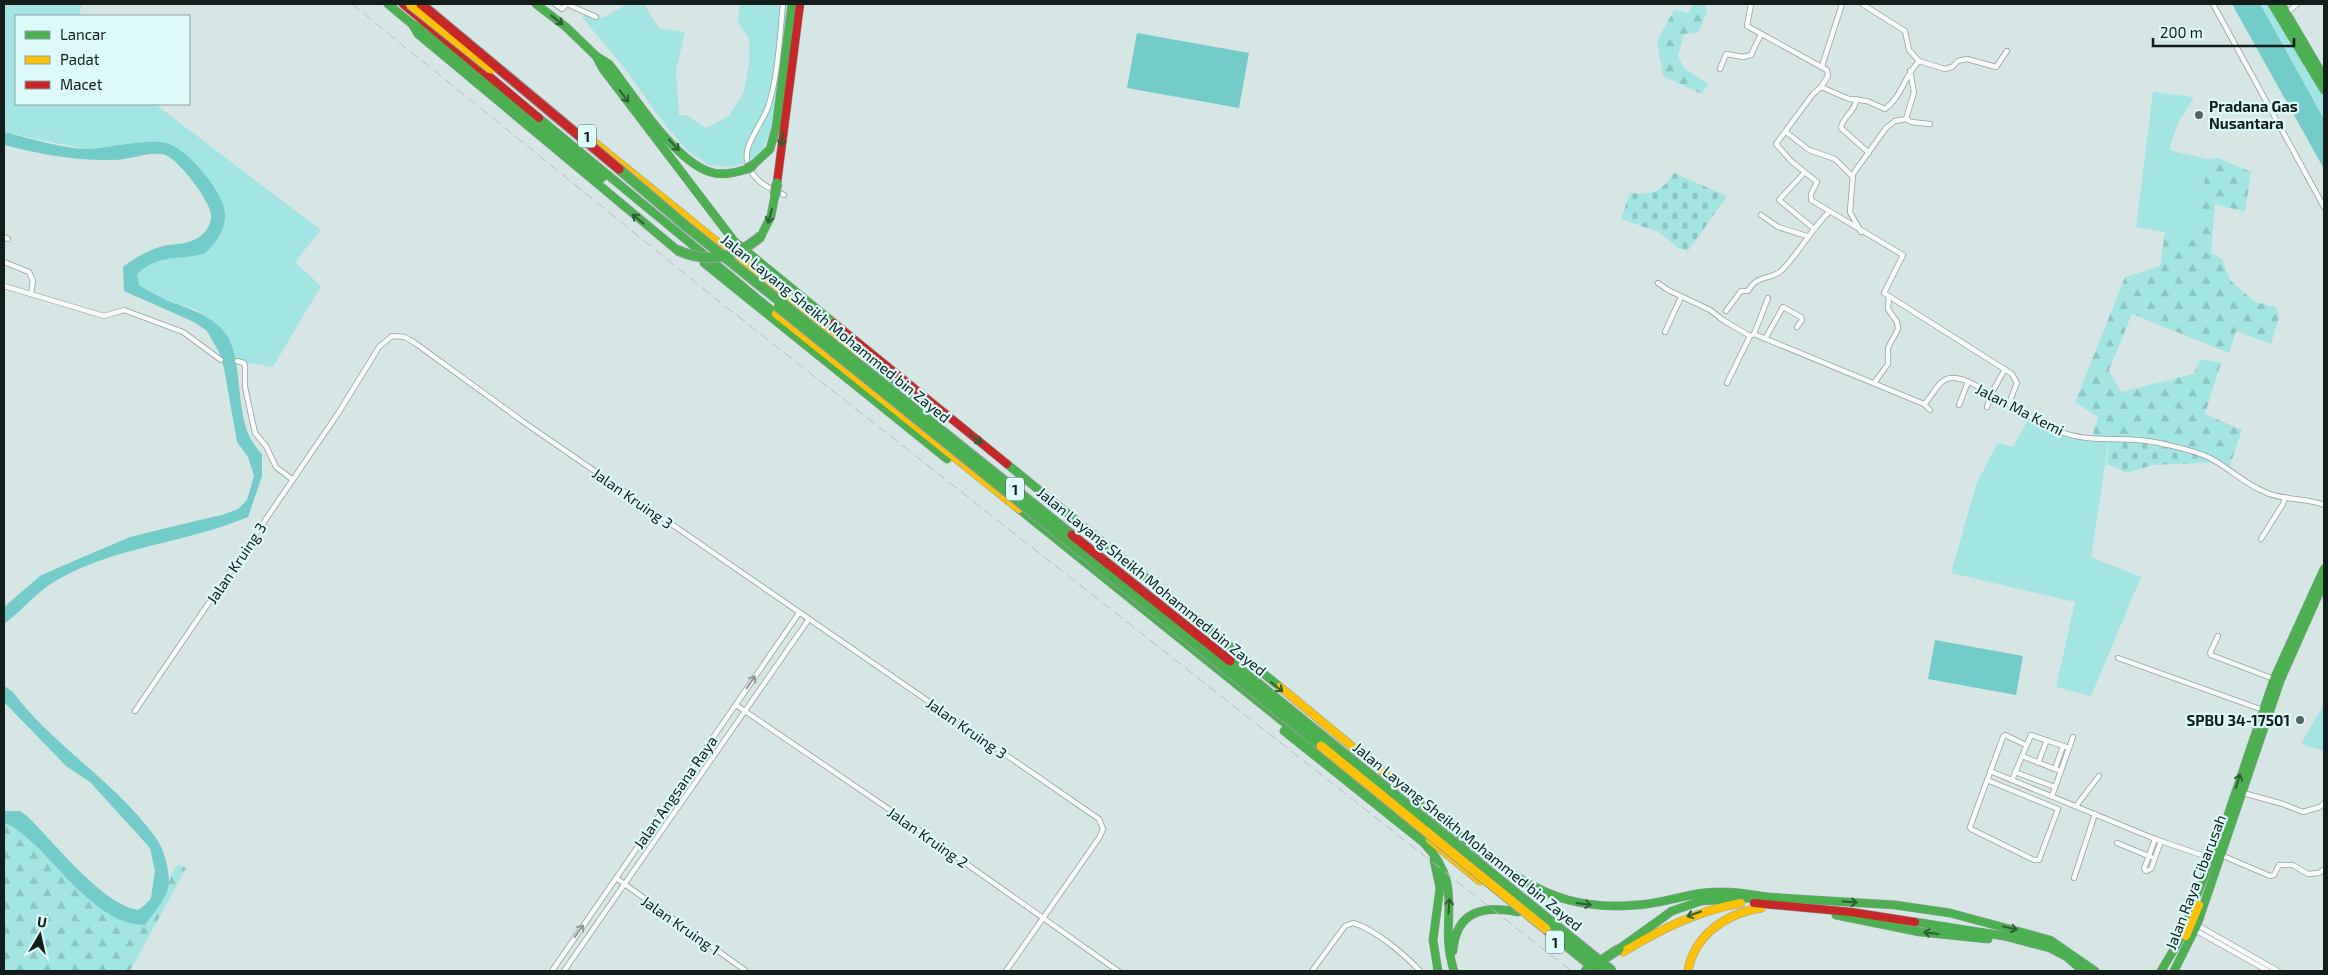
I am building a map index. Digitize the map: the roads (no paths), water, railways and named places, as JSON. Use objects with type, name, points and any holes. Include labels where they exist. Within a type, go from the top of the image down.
[{"type":"main road","points":[[388,4],[412,24],[422,28],[743,296],[1423,842],[1441,860],[1449,883],[1447,946],[1448,956],[1454,971]]},
{"type":"main road","name":"1","points":[[403,4],[690,244],[1592,971]]},
{"type":"main road","name":"Jalan Layang Sheikh Mohammed bin Zayed","points":[[410,4],[532,102],[691,237],[1598,971]]},
{"type":"main road","name":"Jalan Layang Sheikh Mohammed bin Zayed","points":[[421,4],[536,98],[687,227],[1396,794],[1612,971]]},
{"type":"main road","name":"1","points":[[425,4],[1612,971]]},
{"type":"main road","points":[[536,4],[566,27],[596,56],[609,64],[668,138],[689,161],[707,172],[716,174],[736,173],[750,167],[770,149],[776,128],[792,4]]},
{"type":"main road","points":[[412,24],[418,34],[476,84],[677,250],[700,258],[721,258],[746,249],[761,236],[779,195],[777,183],[800,4]]},
{"type":"main road","points":[[2272,4],[2284,16],[2323,83]]},
{"type":"main road","points":[[2281,4],[2284,16]]},
{"type":"main road","points":[[596,56],[603,69],[734,241],[1223,642],[1503,868],[1551,896],[1584,904],[1612,907],[1640,905],[1720,891],[1767,897]]},
{"type":"main road","name":"Jalan Raya Cibarusah","points":[[2161,971],[2179,941],[2228,815],[2274,679],[2324,569]]},
{"type":"main road","name":"Jalan Raya Cibarusah","points":[[2171,971],[2196,928],[2280,681],[2324,582]]},
{"type":"main road","name":"Jalan Raya Cibarusah","points":[[2171,971],[2192,924],[2235,807],[2242,797]]},
{"type":"main road","name":"Jalan Raya Cibarusah","points":[[2223,840],[2228,815]]},
{"type":"main road","points":[[1423,842],[1435,860],[1441,876],[1440,896],[1432,937],[1432,954],[1438,971]]},
{"type":"main road","points":[[1592,971],[1658,919],[1679,908],[1701,901],[1767,897],[1895,905],[1950,913],[2050,940],[2095,971]]},
{"type":"main road","points":[[1585,971],[1685,917],[1707,910],[1743,903],[1776,904],[1851,912],[2014,938],[2050,948],[2067,958],[2083,971]]},
{"type":"main road","points":[[1460,971],[1454,958],[1453,943],[1457,930],[1468,917],[1485,908],[1501,908],[1518,912]]},
{"type":"main road","points":[[1688,971],[1691,953],[1704,938],[1723,922],[1750,908],[1807,911],[1940,934],[1991,939],[2014,938]]},
{"type":"street","points":[[555,4],[562,9],[567,4],[596,17]]},
{"type":"street","points":[[779,195],[764,186],[753,175],[747,156],[749,144],[770,100],[783,4]]},
{"type":"street","points":[[1751,4],[1747,26],[1827,70],[1828,76],[1821,87],[1813,94],[1776,146],[1804,173],[1817,182],[1811,194],[1811,200],[1861,232],[1903,255],[1884,293],[2012,374],[2017,383],[2009,403]]},
{"type":"street","points":[[1822,66],[1842,4]]},
{"type":"street","points":[[1862,4],[1905,31],[1910,50],[1919,61],[1942,69],[1952,67],[1958,60],[1967,59],[1996,67],[2007,51]]},
{"type":"street","points":[[2213,4],[2324,207]]},
{"type":"street","points":[[2284,16],[2297,4]]},
{"type":"street","points":[[1720,69],[1726,54],[1743,58],[1751,56],[1761,34]]},
{"type":"street","points":[[1821,87],[1849,99],[1885,109],[1894,100],[1910,71],[1919,61]]},
{"type":"street","points":[[1906,118],[1914,92],[1910,71]]},
{"type":"street","points":[[1856,100],[1855,106],[1842,123],[1842,128],[1869,153]]},
{"type":"street","points":[[1906,118],[1911,122],[1930,124]]},
{"type":"street","points":[[1861,232],[1850,212],[1852,176],[1888,126],[1895,121],[1906,118]]},
{"type":"street","points":[[1786,132],[1809,150],[1835,158],[1852,176]]},
{"type":"street","points":[[1804,173],[1779,200],[1814,228]]},
{"type":"street","points":[[1726,311],[1741,291],[1748,291],[1753,282],[1783,269],[1807,236],[1829,212]]},
{"type":"street","points":[[1761,215],[1778,227],[1807,236]]},
{"type":"street","points":[[4,262],[29,272],[33,281],[31,294]]},
{"type":"street","points":[[1658,283],[1681,297],[1710,310],[1752,335],[1924,404],[1930,410]]},
{"type":"street","points":[[4,286],[104,316],[122,310],[183,332],[221,360]]},
{"type":"street","points":[[1874,384],[1888,364],[1888,348],[1898,328],[1888,309],[1888,296]]},
{"type":"street","points":[[1665,332],[1681,297]]},
{"type":"street","points":[[1727,383],[1752,335],[1768,298]]},
{"type":"street","points":[[1765,339],[1783,307],[1802,318],[1798,327]]},
{"type":"street","name":"Jalan Kruing 3","points":[[135,711],[339,412],[379,347],[389,337],[400,336],[415,344],[523,422],[1099,819],[1103,830],[1099,838],[1006,971]]},
{"type":"street","points":[[237,360],[242,362],[245,367],[245,387],[255,432],[266,446],[275,466],[293,480]]},
{"type":"street","points":[[1987,407],[1991,394],[2005,369]]},
{"type":"street","name":"Jalan Ma Kemi","points":[[1924,404],[1946,378],[1954,378],[1968,382],[2009,403],[2051,428],[2100,441],[2124,439],[2149,441],[2190,450],[2211,459],[2267,494],[2310,500],[2324,505]]},
{"type":"street","points":[[1960,405],[1968,382]]},
{"type":"street","points":[[2261,539],[2283,504],[2285,497]]},
{"type":"street","name":"Jalan Angsana Raya","points":[[552,971],[799,613]]},
{"type":"street","name":"Jalan Angsana Raya","points":[[564,971],[808,619]]},
{"type":"street","points":[[2218,636],[2210,652],[2211,655],[2274,679]]},
{"type":"street","points":[[2118,658],[2263,710]]},
{"type":"street","name":"Jalan Kruing 2","points":[[736,705],[896,814],[1118,971]]},
{"type":"street","points":[[2012,780],[2032,734],[2069,748]]},
{"type":"street","points":[[1987,780],[2058,809],[2039,860],[2034,860],[1970,828],[1990,771],[2004,736],[2026,745]]},
{"type":"street","points":[[2058,770],[2073,737]]},
{"type":"street","points":[[2038,763],[2047,740]]},
{"type":"street","points":[[2052,796],[2063,746]]},
{"type":"street","points":[[2022,756],[2058,770]]},
{"type":"street","points":[[1990,771],[2155,839],[2210,858]]},
{"type":"street","points":[[2015,772],[2055,787]]},
{"type":"street","points":[[2076,806],[2100,776]]},
{"type":"street","points":[[2242,797],[2283,804],[2302,812],[2320,807],[2324,802]]},
{"type":"street","points":[[2074,878],[2096,814]]},
{"type":"street","points":[[2155,839],[2144,869],[2146,872],[2150,872],[2161,841]]},
{"type":"street","points":[[2117,843],[2155,858]]},
{"type":"street","points":[[2221,855],[2270,876],[2274,875],[2279,865],[2294,865],[2308,874],[2319,873],[2324,869]]},
{"type":"street","name":"Jalan Kruing 1","points":[[616,878],[746,971]]},
{"type":"street","points":[[1312,971],[1345,926],[1354,923],[1364,927],[1420,971]]},
{"type":"street","points":[[2196,928],[2268,971]]},
{"type":"street","points":[[2196,928],[2278,971]]},
{"type":"waterway","points":[[141,539],[216,521]]},
{"type":"waterway","points":[[127,811],[149,837]]},
{"type":"railway","points":[[352,4],[716,299],[1571,971]]},
{"type":"place","name":"Pradana Gas Nusantara","points":[[2199,115]]},
{"type":"place","name":"SPBU 34-17501","points":[[2300,720]]}]
